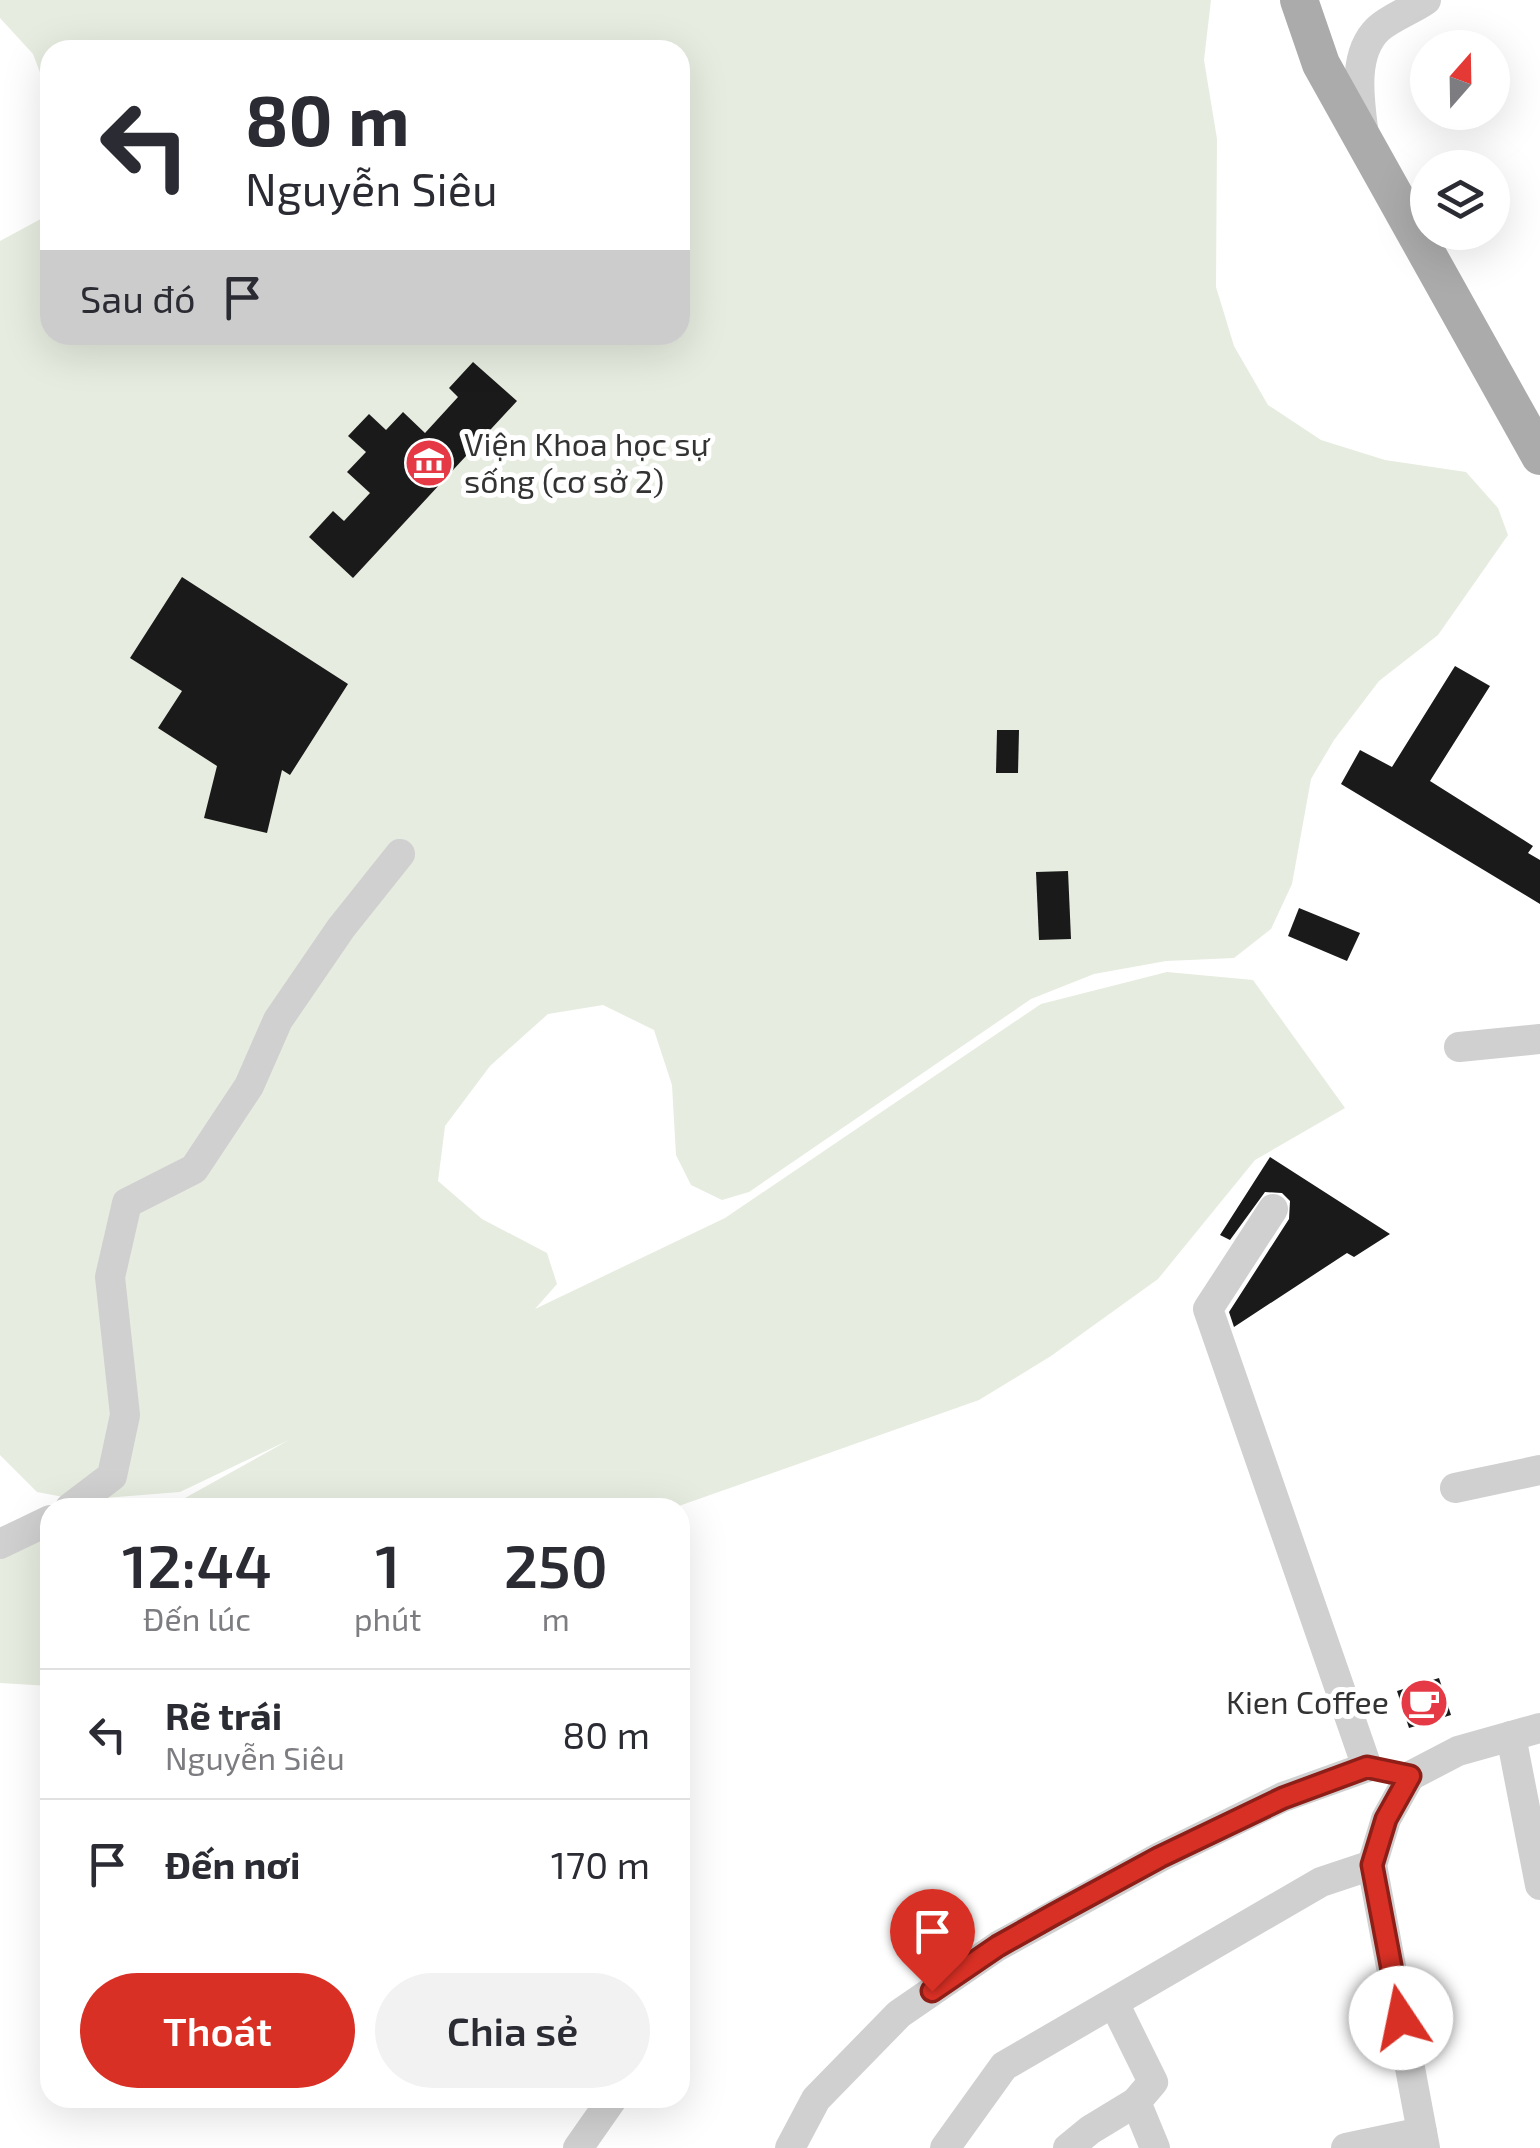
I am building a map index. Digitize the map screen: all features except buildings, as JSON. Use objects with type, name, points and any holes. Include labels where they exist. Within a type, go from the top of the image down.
[{"type":"main road","points":[[1299,0],[1321,64],[1540,456]]},
{"type":"street","points":[[1364,139],[1360,84],[1365,50],[1378,30],[1426,0]]},
{"type":"street","points":[[83,1498],[112,1476],[125,1414],[110,1276],[127,1203],[194,1170],[249,1086],[278,1020],[341,928],[400,854]]},
{"type":"street","points":[[1459,1047],[1540,1040]]},
{"type":"street","points":[[1273,1209],[1208,1309],[1367,1767]]},
{"type":"street","points":[[1455,1488],[1540,1470]]},
{"type":"street","points":[[0,1544],[40,1525]]},
{"type":"street","points":[[1346,2148],[1424,2140],[1372,1865],[1386,1819],[1410,1776],[1458,1751],[1526,1732],[1540,1885]]},
{"type":"street","points":[[790,2148],[816,2098],[899,2014],[998,1946],[1160,1857],[1283,1798],[1367,1767],[1410,1776]]},
{"type":"street","points":[[945,2148],[1004,2066],[1321,1882],[1372,1865]]},
{"type":"street","points":[[1068,2148],[1136,2102],[1154,2082],[1114,2003]]},
{"type":"street","points":[[1136,2102],[1155,2148]]},
{"type":"street","points":[[578,2148],[606,2108]]},
{"type":"shaded area","points":[[0,0],[1211,0],[1204,60],[1217,139],[1216,287],[1234,346],[1268,405],[1321,440],[1385,460],[1466,472],[1498,508],[1508,535],[1438,635],[1379,681],[1334,740],[1311,779],[1292,884],[1271,929],[1234,958],[1166,961],[1094,974],[1031,999],[749,1192],[722,1200],[691,1185],[676,1155],[672,1085],[654,1030],[603,1005],[548,1014],[490,1066],[445,1126],[438,1181],[482,1219],[547,1253],[557,1284],[535,1309],[725,1218],[1041,1004],[1167,972],[1253,980],[1345,1108],[1255,1160],[1158,1279],[1051,1356],[979,1400],[690,1502],[690,1498],[185,1498],[289,1440],[180,1492],[68,1498],[37,1492],[0,1455],[0,241],[40,219],[40,345],[690,345],[690,40],[40,40],[40,73],[33,54],[0,18]]},
{"type":"shaded area","points":[[40,1538],[40,1685],[0,1683],[0,1558]]},
{"type":"place","name":"Viện Khoa học sự sống (cơ sở 2)","points":[[429,463]]},
{"type":"place","name":"Kien Coffee","points":[[1424,1703]]},
{"type":"route","points":[[932,1991],[998,1946],[1160,1857],[1283,1798],[1367,1767],[1410,1776],[1386,1819],[1372,1865],[1401,2018]]}]
